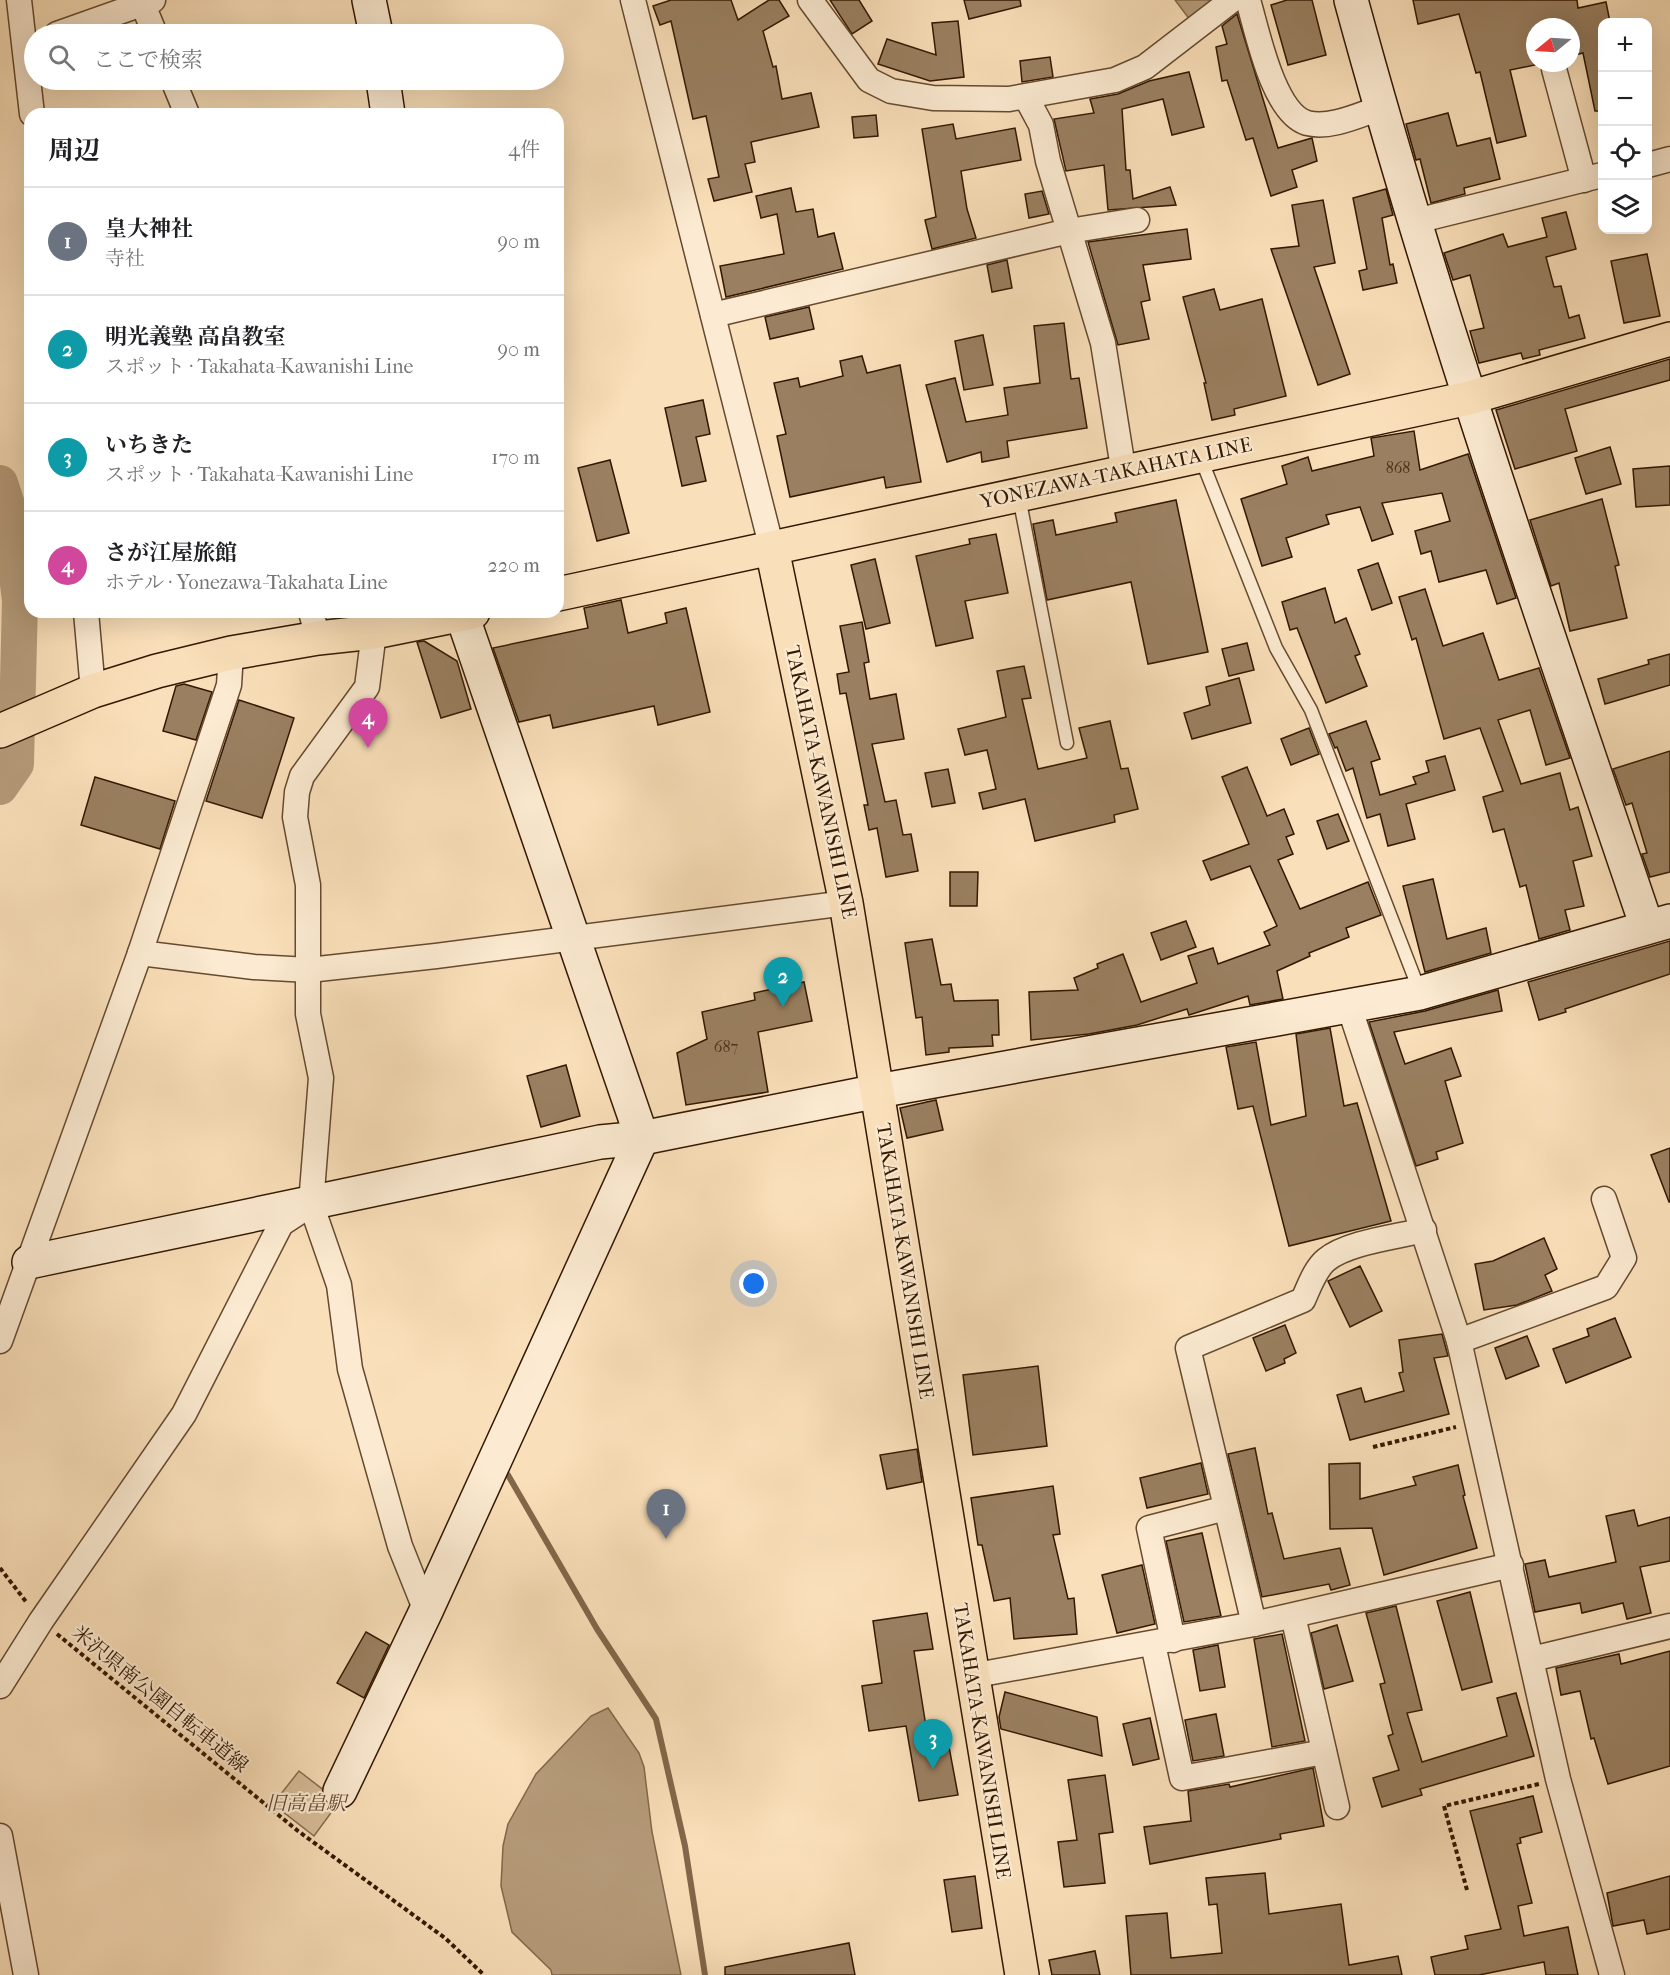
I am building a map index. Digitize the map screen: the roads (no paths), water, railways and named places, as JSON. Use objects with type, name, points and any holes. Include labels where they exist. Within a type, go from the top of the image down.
[{"type":"main road","name":"YONEZAWA-TAKAHATA LINE","points":[[564,593],[772,549],[1018,493],[1124,474],[1469,398],[1670,339]]},
{"type":"main road","name":"TAKAHATA-KAWANISHI LINE","points":[[772,549],[846,903],[971,1676],[1022,1975]]},
{"type":"main road","points":[[0,731],[82,697],[231,653],[314,625],[374,632],[441,618]]},
{"type":"street","points":[[19,0],[24,24]]},
{"type":"street","points":[[369,0],[373,24]]},
{"type":"street","points":[[633,0],[772,549]]},
{"type":"street","points":[[810,0],[869,80],[891,91],[933,98],[1026,97],[1115,80],[1145,67],[1232,0]]},
{"type":"street","points":[[1248,0],[1276,90],[1290,110],[1306,123],[1329,124],[1380,108]]},
{"type":"street","points":[[28,1262],[600,1142],[642,1138],[878,1092],[1420,993],[1658,924],[1469,398],[1380,108],[1351,0]]},
{"type":"street","points":[[84,24],[146,1],[152,24]]},
{"type":"street","points":[[1416,221],[1593,178],[1555,72]]},
{"type":"street","points":[[31,90],[32,108]]},
{"type":"street","points":[[177,90],[185,108]]},
{"type":"street","points":[[384,90],[387,108]]},
{"type":"street","points":[[1026,97],[1041,125],[1048,161],[1103,343],[1124,474]]},
{"type":"street","points":[[1652,164],[1670,159]]},
{"type":"street","points":[[713,315],[1069,231],[1137,220]]},
{"type":"street","points":[[82,697],[86,618]]},
{"type":"street","points":[[340,1791],[426,1611],[642,1138],[467,618]]},
{"type":"street","points":[[374,632],[367,687],[302,776],[297,792],[295,817],[308,885],[308,1014],[321,1078],[311,1204],[339,1285],[350,1369],[359,1402],[400,1546],[426,1611]]},
{"type":"street","points":[[0,1341],[140,953],[228,685],[231,653]]},
{"type":"street","points":[[140,953],[254,967],[309,970],[436,956],[574,936],[846,903]]},
{"type":"street","points":[[1349,1006],[1459,1341],[1558,1779],[1612,1975]]},
{"type":"street","points":[[1459,1341],[1606,1287],[1624,1258],[1604,1199]]},
{"type":"street","points":[[0,1686],[41,1621],[184,1414],[281,1224],[311,1204]]},
{"type":"street","points":[[1254,1624],[1188,1348],[1303,1300],[1313,1278],[1326,1260],[1353,1247],[1424,1230]]},
{"type":"street","points":[[1226,1508],[1149,1528],[1182,1778],[1324,1752]]},
{"type":"street","points":[[971,1676],[1293,1616],[1511,1565]]},
{"type":"street","points":[[1293,1616],[1337,1807]]},
{"type":"street","points":[[1532,1659],[1670,1626]]},
{"type":"street","points":[[0,1836],[26,1975]]},
{"type":"lane","points":[[1200,456],[1276,648],[1311,710],[1420,993]]},
{"type":"lane","points":[[1018,493],[1067,743]]},
{"type":"waterway","points":[[0,483],[8,508],[20,600],[16,764],[0,787]]},
{"type":"waterway","points":[[508,1475],[597,1629],[656,1719],[685,1846],[705,1975]]},
{"type":"place","name":"さが江屋旅館","points":[[368,748]]},
{"type":"place","name":"明光義塾 高畠教室","points":[[783,1007]]},
{"type":"place","name":"皇大神社","points":[[666,1539]]},
{"type":"place","name":"いちきた","points":[[933,1769]]},
{"type":"park label","name":"旧高畠駅","points":[[306,1803]]}]
